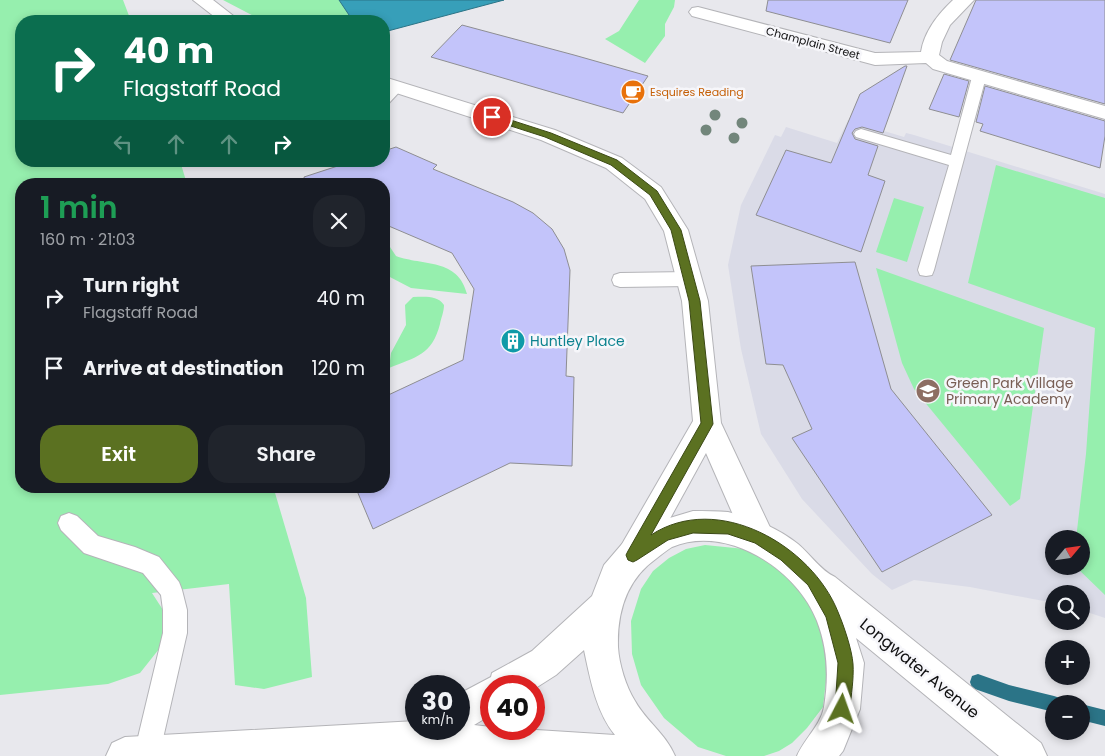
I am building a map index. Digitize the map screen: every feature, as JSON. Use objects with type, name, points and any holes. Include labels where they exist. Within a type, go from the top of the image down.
[{"type":"street","points":[[202,0],[223,15]]},
{"type":"street","points":[[930,57],[930,50],[947,15],[956,5],[965,0]]},
{"type":"street","name":"Champlain Street","points":[[698,12],[875,59],[930,57],[940,65],[1105,113]]},
{"type":"street","points":[[390,91],[548,135],[614,162],[653,193],[676,230],[695,301],[707,424],[759,538]]},
{"type":"street","points":[[656,756],[622,715],[608,681],[601,648],[604,608],[616,577],[633,555],[707,424]]},
{"type":"street","points":[[633,555],[664,534],[693,526],[728,528],[759,538],[786,555],[812,580],[832,614],[846,663],[842,709],[830,738],[816,756]]},
{"type":"street","name":"Longwater Avenue","points":[[812,580],[1028,756]]},
{"type":"street","points":[[524,675],[544,663],[604,608]]},
{"type":"street","points":[[152,755],[405,736]]},
{"type":"street","points":[[470,739],[640,756]]},
{"type":"lane","points":[[926,270],[979,76]]},
{"type":"lane","points":[[861,134],[957,162]]},
{"type":"lane","points":[[620,280],[689,279]]},
{"type":"lane","points":[[69,523],[92,545],[151,565],[172,590],[175,610],[175,633],[152,755]]},
{"type":"shaded area","name":"Green Park Village Primary Academy","points":[[848,120],[904,137],[906,133],[914,135],[1105,194],[1105,618],[1090,613],[1090,585],[1045,585],[1045,601],[970,587],[914,580],[892,590],[872,574],[802,499],[761,434],[741,349],[728,265],[741,205],[775,135],[781,137],[786,127],[837,143]]},
{"type":"green space","points":[[0,0],[123,0],[129,15],[15,15],[15,167],[182,167],[185,178],[15,178],[15,493],[275,493],[306,598],[312,677],[264,689],[235,685],[229,584],[152,593],[165,613],[163,644],[140,673],[108,684],[0,695]]},
{"type":"green space","points":[[223,0],[339,0],[349,15],[252,15]]},
{"type":"green space","points":[[639,0],[675,0],[674,7],[665,24],[665,36],[645,63],[605,39],[619,31]]},
{"type":"green space","points":[[996,165],[1105,198],[1105,595],[1084,575],[1090,575],[1090,530],[1077,530],[1086,454],[1095,328],[968,283]]},
{"type":"green space","points":[[894,198],[924,207],[907,262],[876,252]]},
{"type":"green space","points":[[390,247],[396,256],[448,269],[456,274],[467,294],[411,288],[390,277]]},
{"type":"green space","points":[[876,268],[1044,328],[1020,499],[1010,506],[914,389],[902,363]]},
{"type":"green space","points":[[413,297],[426,297],[434,298],[444,305],[437,334],[427,349],[422,354],[390,368],[391,353],[406,325],[405,305]]},
{"type":"green space","points":[[705,545],[745,549],[764,558],[783,571],[813,609],[822,629],[827,672],[823,707],[807,728],[792,743],[779,751],[764,756],[726,756],[698,747],[664,718],[641,685],[632,654],[631,621],[641,589],[653,571],[669,558],[686,549]]},
{"type":"water","points":[[339,0],[504,0],[390,30],[390,15],[349,15]]},
{"type":"building","points":[[768,0],[908,0],[890,43],[766,11]]},
{"type":"building","points":[[976,0],[1105,0],[1105,104],[950,60]]},
{"type":"building","points":[[462,25],[648,76],[623,113],[431,57]]},
{"type":"building","points":[[907,66],[883,133],[862,127],[855,129],[852,133],[855,139],[878,146],[868,175],[885,181],[861,252],[756,215],[786,150],[831,163],[860,94]]},
{"type":"building","points":[[944,74],[969,81],[959,117],[929,109]]},
{"type":"building","points":[[985,86],[1105,121],[1105,136],[1100,168],[980,131],[983,124],[976,122]]},
{"type":"building","name":"Huntley Place","points":[[396,147],[437,165],[433,169],[513,202],[533,213],[552,229],[564,249],[570,270],[566,376],[574,377],[572,466],[510,463],[373,529],[358,493],[390,493],[390,394],[463,360],[474,289],[452,253],[390,227],[390,178],[304,178],[335,167],[390,167],[390,149]]},
{"type":"building","points":[[855,262],[891,389],[992,515],[882,572],[792,438],[812,429],[783,365],[766,364],[751,266]]},
{"type":"waterway","points":[[978,682],[1009,693],[1045,702]]},
{"type":"waterway","points":[[1090,714],[1105,718]]},
{"type":"place","name":"Esquires Reading","points":[[633,92]]},
{"type":"place","name":"Huntley Place","points":[[513,341]]},
{"type":"place","name":"Green Park Village Primary Academy","points":[[928,391]]},
{"type":"route","points":[[492,117],[548,135],[614,162],[653,193],[676,230],[695,301],[707,424],[633,555],[664,534],[693,526],[728,528],[759,538],[786,555],[812,580],[832,614],[846,663],[842,709]]}]
